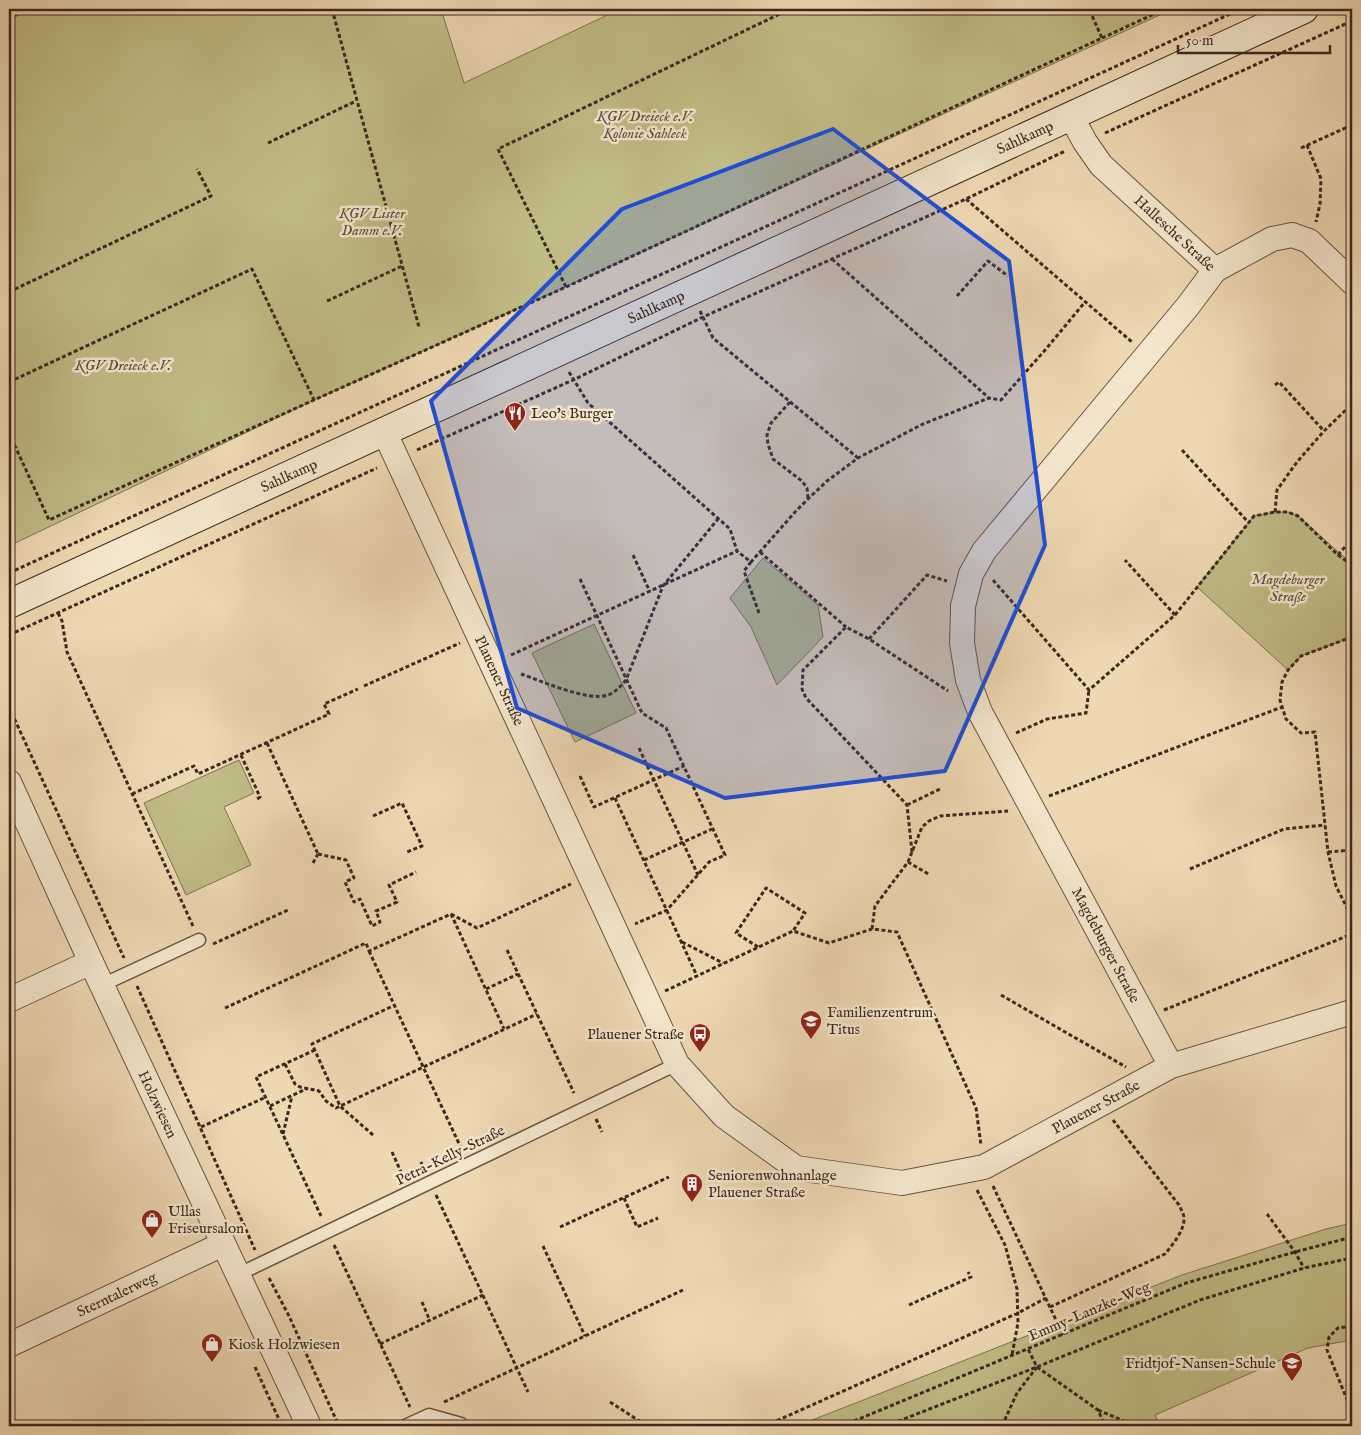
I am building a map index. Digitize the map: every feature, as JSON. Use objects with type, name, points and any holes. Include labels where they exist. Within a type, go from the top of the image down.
[{"type":"street","name":"Sahlkamp","points":[[9,604],[1304,9]]},
{"type":"street","name":"Hallesche Straße","points":[[1071,116],[1085,142],[1101,165],[1216,270],[1272,239],[1292,235],[1309,241]]},
{"type":"street","points":[[1309,241],[1352,282]]},
{"type":"street","name":"Magdeburger Straße","points":[[1171,1066],[980,712],[968,680],[962,642],[963,606],[971,574],[984,551],[1148,355],[1216,270]]},
{"type":"street","name":"Plauener Straße","points":[[384,431],[677,1064],[724,1116],[796,1168],[902,1184],[976,1169],[1171,1066],[1352,1012]]},
{"type":"street","name":"Holzwiesen","points":[[9,782],[308,1426]]},
{"type":"street","points":[[9,1000],[91,962]]},
{"type":"street","name":"Sterntalerweg","points":[[9,1345],[223,1244]]},
{"type":"lane","points":[[9,12],[15,9]]},
{"type":"lane","points":[[102,985],[205,942]]},
{"type":"lane","name":"Petra-Kelly-Straße","points":[[238,1275],[677,1064]]},
{"type":"lane","points":[[412,1421],[430,1415],[461,1424]]},
{"type":"path","points":[[332,9],[419,327]]},
{"type":"path","points":[[566,288],[498,149],[790,9]]},
{"type":"path","points":[[1089,9],[1102,38]]},
{"type":"path","points":[[9,433],[50,520],[566,288],[1165,9]]},
{"type":"path","points":[[9,573],[1241,9]]},
{"type":"path","points":[[9,635],[573,380],[703,318],[1352,21]]},
{"type":"path","points":[[268,143],[356,101]]},
{"type":"path","points":[[1302,148],[1352,125]]},
{"type":"path","points":[[1307,146],[1318,171],[1321,188],[1317,220],[1309,241]]},
{"type":"path","points":[[9,292],[211,196],[197,169]]},
{"type":"path","points":[[966,199],[1148,355]]},
{"type":"path","points":[[832,259],[989,398],[1000,400],[1085,302]]},
{"type":"path","points":[[957,296],[988,261],[1008,276]]},
{"type":"path","points":[[327,301],[402,266]]},
{"type":"path","points":[[9,382],[252,269],[314,400]]},
{"type":"path","points":[[691,290],[713,338],[858,458]]},
{"type":"path","points":[[557,351],[588,403],[730,529],[737,551],[751,562]]},
{"type":"path","points":[[1275,385],[1279,382],[1324,431]]},
{"type":"path","points":[[759,613],[744,571],[795,512],[827,481],[858,458],[923,424],[989,398]]},
{"type":"path","points":[[790,402],[771,423],[767,434],[770,452],[773,459],[802,482],[806,488],[808,499]]},
{"type":"path","points":[[1275,512],[1278,490],[1297,462],[1324,431],[1352,404]]},
{"type":"path","points":[[510,407],[517,420]]},
{"type":"path","points":[[1182,450],[1248,522]]},
{"type":"path","points":[[996,742],[1047,719],[1086,713],[1089,690],[1175,614],[1254,516],[1275,512],[1288,512],[1298,516],[1352,566]]},
{"type":"path","points":[[492,664],[581,694],[593,696],[607,695],[618,689],[626,680],[663,586],[718,519]]},
{"type":"path","points":[[1338,554],[1352,538]]},
{"type":"path","points":[[492,664],[737,551]]},
{"type":"path","points":[[760,552],[846,627],[869,639],[948,691]]},
{"type":"path","points":[[633,555],[650,592]]},
{"type":"path","points":[[1125,560],[1175,614]]},
{"type":"path","points":[[977,562],[1089,690]]},
{"type":"path","points":[[869,639],[927,575],[968,587]]},
{"type":"path","points":[[580,579],[642,713],[666,728],[724,855],[709,862],[667,910],[616,933]]},
{"type":"path","points":[[58,613],[62,622],[67,652],[132,794],[205,942],[288,910]]},
{"type":"path","points":[[846,627],[803,670],[802,689],[806,698],[907,805],[912,852]]},
{"type":"path","points":[[364,686],[478,634]]},
{"type":"path","points":[[1352,637],[1301,656],[1288,670],[1282,682],[1280,700],[1286,719],[1301,732],[1315,732],[1328,852],[1336,886],[1352,918]]},
{"type":"path","points":[[132,794],[194,766],[198,774],[267,743],[329,714],[324,704],[358,689]]},
{"type":"path","points":[[9,707],[262,1264],[289,1316],[339,1426]]},
{"type":"path","points":[[872,929],[875,906],[908,862],[922,827],[928,821],[940,816],[1011,810],[1282,707]]},
{"type":"path","points":[[267,743],[318,854]]},
{"type":"path","points":[[639,748],[698,875]]},
{"type":"path","points":[[241,755],[260,797],[257,799]]},
{"type":"path","points":[[580,776],[594,807],[684,766]]},
{"type":"path","points":[[907,805],[940,789]]},
{"type":"path","points":[[615,798],[697,976]]},
{"type":"path","points":[[373,816],[402,803],[422,846],[407,852]]},
{"type":"path","points":[[1190,868],[1284,829],[1325,825]]},
{"type":"path","points":[[644,860],[712,828]]},
{"type":"path","points":[[1328,852],[1352,850]]},
{"type":"path","points":[[313,863],[318,854]]},
{"type":"path","points":[[318,854],[346,860],[354,878],[345,882],[354,902],[360,899],[372,926],[380,922],[376,911],[397,902],[389,884],[416,872]]},
{"type":"path","points":[[908,862],[930,875]]},
{"type":"path","points":[[451,914],[477,928],[589,875]]},
{"type":"path","points":[[647,1000],[793,931],[805,913],[766,888],[736,932],[758,947]]},
{"type":"path","points":[[369,951],[451,914]]},
{"type":"path","points":[[451,914],[504,1029]]},
{"type":"path","points":[[793,931],[828,943],[872,929],[897,932],[976,1108],[976,1169],[1005,1246],[1017,1289],[1018,1323],[1012,1356]]},
{"type":"path","points":[[1145,1017],[1347,936],[1352,932]]},
{"type":"path","points":[[682,942],[724,964]]},
{"type":"path","points":[[225,1008],[366,943],[468,1164]]},
{"type":"path","points":[[507,950],[574,1093]]},
{"type":"path","points":[[486,989],[518,974]]},
{"type":"path","points":[[1001,996],[1147,1079]]},
{"type":"path","points":[[373,1135],[340,1106],[312,1044],[395,1005]]},
{"type":"path","points":[[285,1064],[295,1084],[319,1091],[330,1105],[336,1108],[537,1014]]},
{"type":"path","points":[[315,1050],[256,1077],[380,1344],[412,1421],[517,1368],[684,1290]]},
{"type":"path","points":[[270,1106],[308,1088]]},
{"type":"path","points":[[283,1134],[292,1095]]},
{"type":"path","points":[[201,1127],[266,1098]]},
{"type":"path","points":[[1050,1307],[1165,1254],[1177,1238],[1184,1218],[1179,1205],[1101,1104]]},
{"type":"path","points":[[392,1152],[401,1172]]},
{"type":"path","points":[[421,1162],[528,1392]]},
{"type":"path","points":[[976,1169],[1046,1298],[1063,1334]]},
{"type":"path","points":[[560,1227],[670,1177]]},
{"type":"path","points":[[624,1198],[637,1227],[658,1218]]},
{"type":"path","points":[[1267,1214],[1295,1252],[1304,1268]]},
{"type":"path","name":"Emmy-Lanzke-Weg","points":[[842,1426],[1186,1283],[1352,1238]]},
{"type":"path","points":[[543,1246],[585,1336]]},
{"type":"path","points":[[886,1426],[1200,1300],[1304,1268],[1352,1258]]},
{"type":"path","points":[[909,1305],[971,1277],[968,1272]]},
{"type":"path","points":[[380,1344],[483,1296]]},
{"type":"path","points":[[765,1426],[1018,1313],[1046,1298]]},
{"type":"path","points":[[422,1302],[430,1321]]},
{"type":"path","points":[[1352,1326],[1338,1328],[1328,1337],[1327,1350],[1352,1412]]},
{"type":"path","points":[[1028,1349],[1037,1367],[1098,1410],[1129,1423],[1130,1426]]},
{"type":"path","points":[[1002,1426],[1017,1393],[1037,1367]]},
{"type":"path","points":[[610,1402],[647,1426]]},
{"type":"path","points":[[1098,1410],[1105,1426]]},
{"type":"highlighted area","points":[[833,129],[1009,261],[1045,545],[945,771],[725,798],[517,708],[431,401],[622,209]]},
{"type":"green space","points":[[9,9],[441,9],[464,83],[620,9],[1173,9],[314,400],[9,546]]},
{"type":"green space","name":"Magdeburger Straße","points":[[1275,512],[1288,512],[1298,516],[1352,564],[1352,637],[1301,656],[1288,670],[1197,587],[1254,516]]},
{"type":"green space","points":[[763,558],[818,605],[823,637],[777,685],[751,627],[730,598]]},
{"type":"green space","points":[[594,624],[636,713],[575,742],[532,653]]},
{"type":"green space","points":[[239,760],[254,793],[224,807],[251,865],[186,895],[144,803]]},
{"type":"green space","points":[[1352,1223],[1352,1340],[1308,1348],[1155,1415],[1160,1426],[797,1426],[1182,1275],[1326,1229]]},
{"type":"place","name":"Leo's Burger","points":[[515,432]]},
{"type":"place","name":"Familienzentrum Titus","points":[[811,1040]]},
{"type":"place","name":"Plauener Straße","points":[[700,1053]]},
{"type":"place","name":"Seniorenwohnanlage Plauener Straße","points":[[692,1203]]},
{"type":"place","name":"Ullas Friseursalon","points":[[152,1239]]},
{"type":"place","name":"Kiosk Holzwiesen","points":[[212,1363]]},
{"type":"place","name":"Fridtjof-Nansen-Schule","points":[[1292,1382]]},
{"type":"park label","name":"KGV Dreieck e.V. Kolonie Sahleck","points":[[645,124]]},
{"type":"park label","name":"KGV Lister Damm e.V.","points":[[372,222]]},
{"type":"park label","name":"KGV Dreieck e.V.","points":[[123,365]]}]
